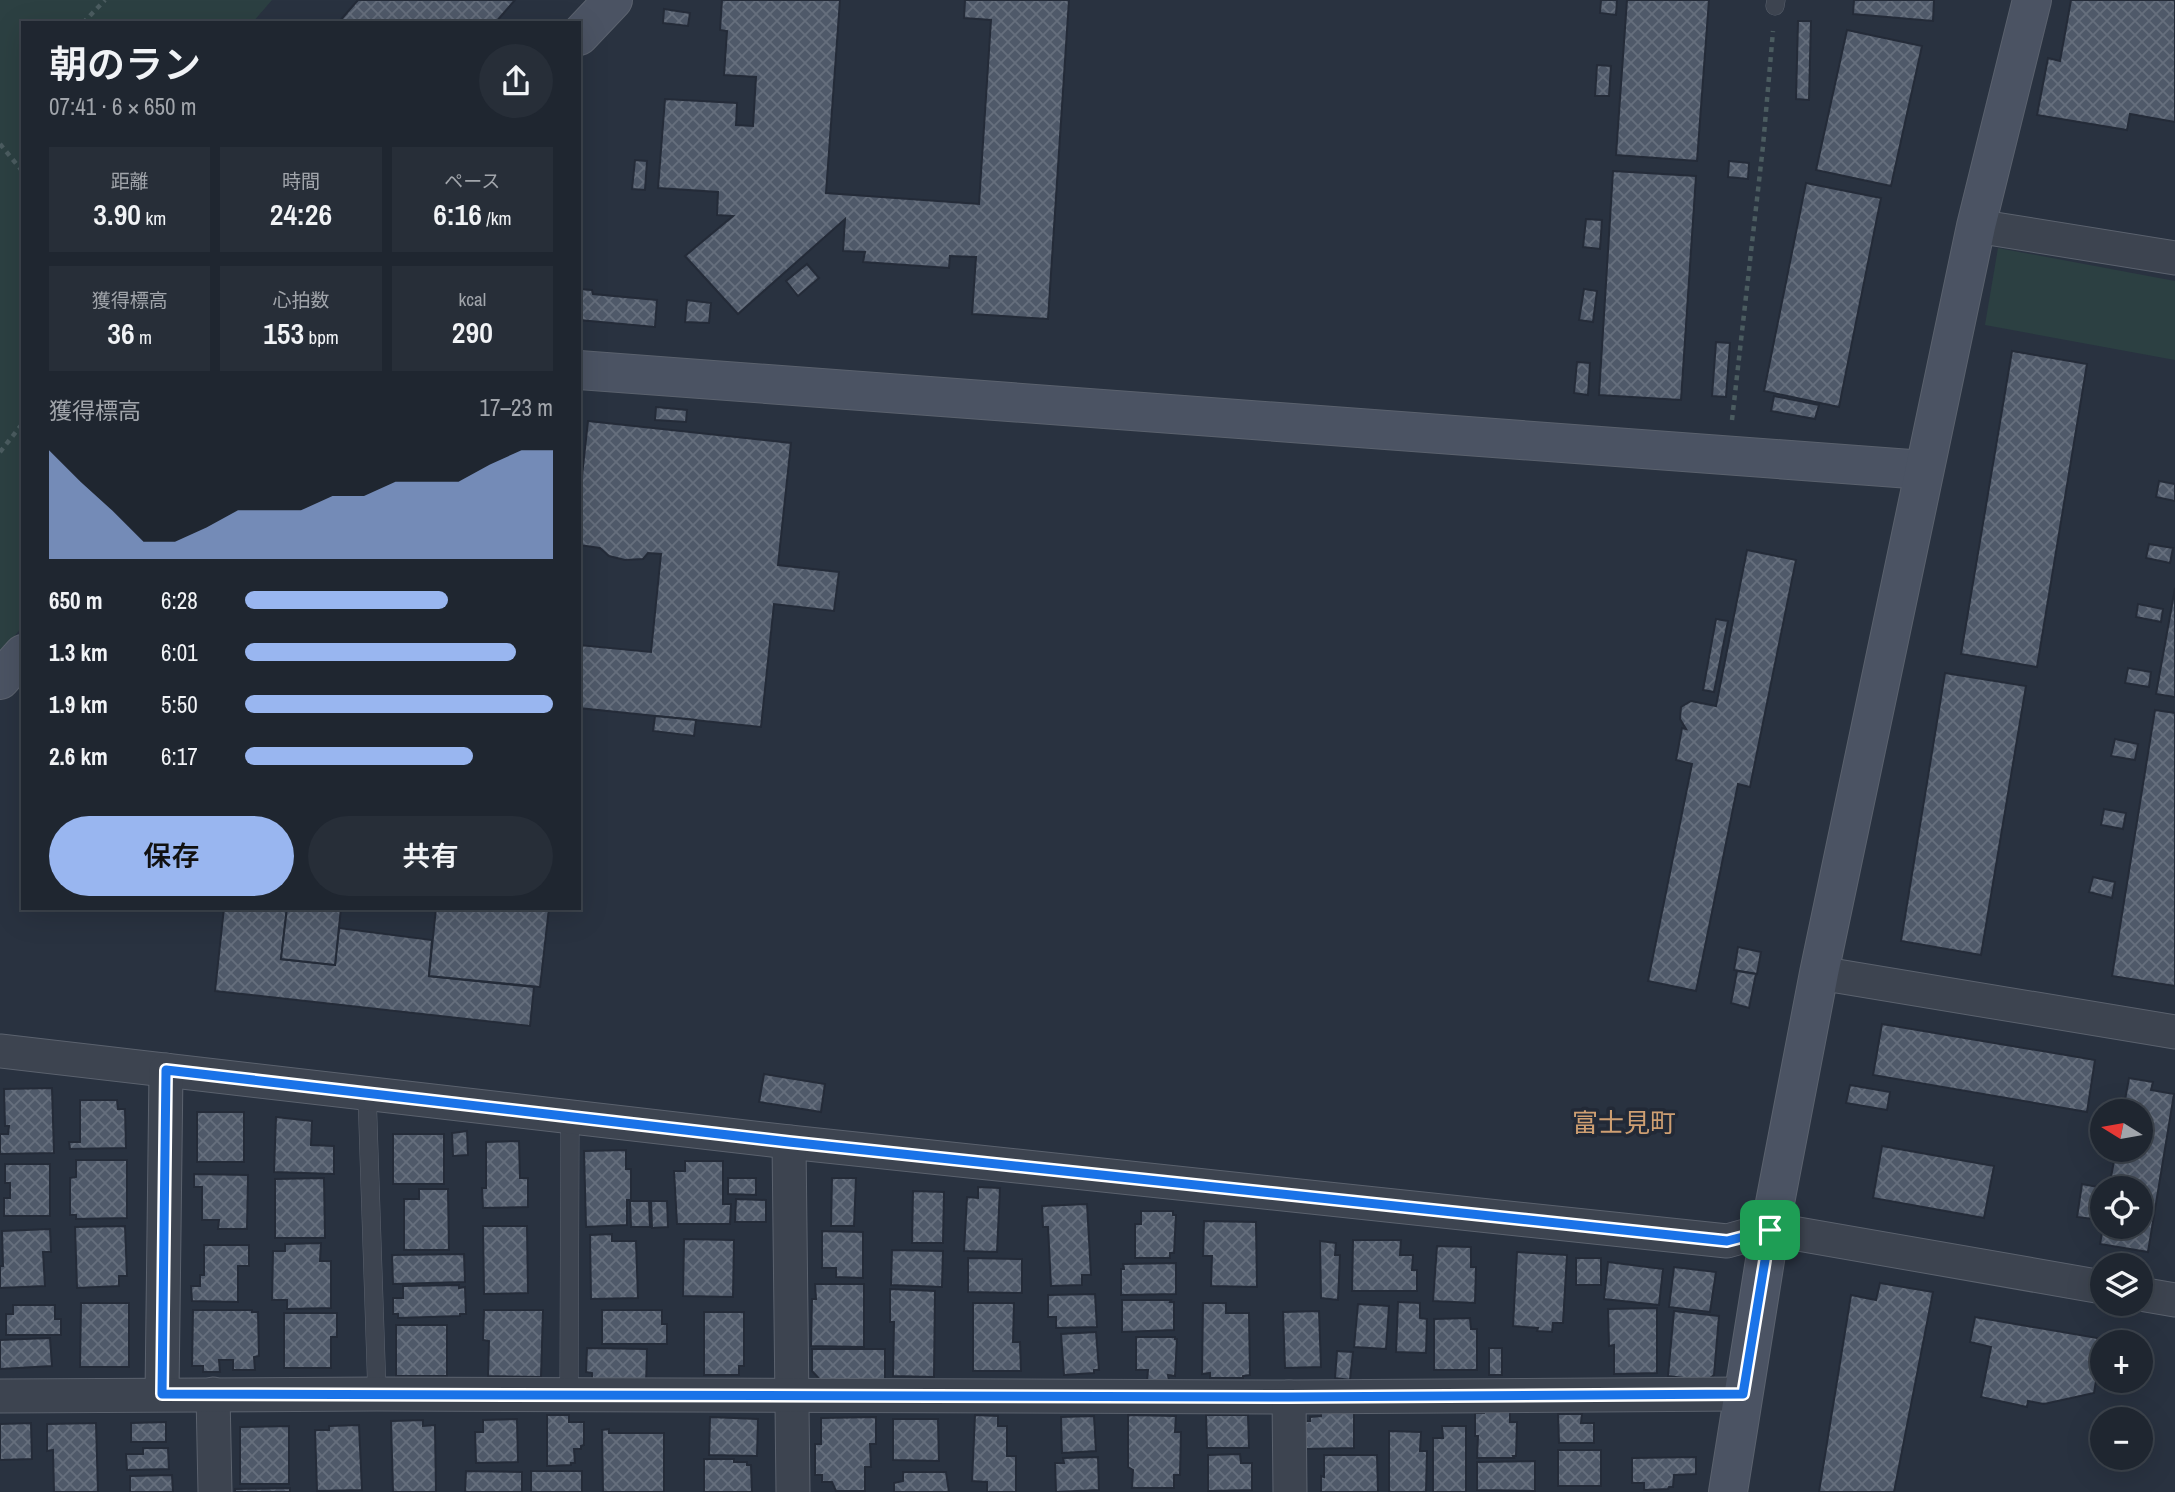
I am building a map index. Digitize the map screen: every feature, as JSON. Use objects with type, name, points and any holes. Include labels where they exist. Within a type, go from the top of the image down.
[{"type":"street","points":[[581,34],[613,0]]},
{"type":"street","points":[[1728,1492],[1770,1230],[1819,973],[1976,226],[2032,0]]},
{"type":"street","points":[[1976,226],[2175,258]]},
{"type":"street","points":[[581,370],[1924,470]]},
{"type":"street","points":[[0,680],[21,656]]},
{"type":"street","points":[[1819,973],[2175,1032]]},
{"type":"street","points":[[0,1051],[789,1142],[1727,1241],[1770,1230],[2090,1285]]},
{"type":"street","points":[[162,1394],[166,1070]]},
{"type":"street","points":[[789,1142],[793,1492]]},
{"type":"street","points":[[2153,1296],[2175,1300]]},
{"type":"street","points":[[213,1394],[215,1492]]},
{"type":"street","points":[[0,1396],[377,1394],[1289,1397],[1743,1394]]},
{"type":"street","points":[[1289,1397],[1290,1492]]},
{"type":"lane","points":[[367,1093],[377,1394]]},
{"type":"lane","points":[[569,1395],[570,1117]]},
{"type":"path","points":[[85,21],[105,0]]},
{"type":"path","points":[[1728,454],[1763,146],[1775,3]]},
{"type":"path","points":[[0,144],[21,170]]},
{"type":"path","points":[[0,452],[21,426]]},
{"type":"green space","points":[[0,0],[272,0],[254,21],[21,21],[21,628],[0,653]]},
{"type":"green space","points":[[1998,248],[2175,281],[2175,360],[1985,325]]},
{"type":"building","points":[[358,0],[515,0],[497,21],[340,21]]},
{"type":"building","points":[[722,0],[840,0],[826,193],[979,204],[991,20],[964,18],[965,0],[1069,0],[1048,319],[972,314],[976,257],[950,256],[949,268],[863,262],[865,252],[843,251],[845,219],[738,314],[685,256],[733,216],[717,215],[718,192],[658,188],[665,99],[737,103],[736,125],[753,126],[756,77],[724,75],[727,31],[720,30]]},
{"type":"building","points":[[1601,0],[1617,0],[1616,15],[1600,13]]},
{"type":"building","points":[[1627,0],[1709,0],[1697,161],[1616,155]]},
{"type":"building","points":[[1854,0],[1934,0],[1933,21],[1853,14]]},
{"type":"building","points":[[2071,0],[2175,0],[2175,122],[2130,114],[2127,130],[2037,115],[2048,58],[2060,61]]},
{"type":"building","points":[[664,9],[690,13],[688,26],[663,23]]},
{"type":"building","points":[[1798,21],[1811,21],[1809,100],[1796,99]]},
{"type":"building","points":[[1847,30],[1922,46],[1891,186],[1816,170]]},
{"type":"building","points":[[1597,65],[1611,66],[1609,96],[1595,96]]},
{"type":"building","points":[[635,160],[647,161],[645,190],[632,189]]},
{"type":"building","points":[[1729,161],[1749,163],[1748,179],[1728,177]]},
{"type":"building","points":[[1613,171],[1696,176],[1681,400],[1599,395]]},
{"type":"building","points":[[1806,183],[1881,198],[1839,407],[1764,391]]},
{"type":"building","points":[[1586,219],[1602,220],[1600,249],[1583,247]]},
{"type":"building","points":[[807,264],[819,278],[798,296],[786,281]]},
{"type":"building","points":[[581,289],[592,290],[593,294],[657,300],[655,327],[581,320]]},
{"type":"building","points":[[1584,289],[1597,291],[1593,322],[1579,320]]},
{"type":"building","points":[[687,300],[711,303],[709,323],[685,322]]},
{"type":"building","points":[[1716,342],[1730,343],[1726,397],[1712,396]]},
{"type":"building","points":[[2012,351],[2087,364],[2037,667],[1961,654]]},
{"type":"building","points":[[1577,362],[1590,363],[1588,395],[1574,393]]},
{"type":"building","points":[[1774,396],[1819,405],[1815,419],[1771,411]]},
{"type":"building","points":[[656,407],[687,410],[686,422],[655,420]]},
{"type":"building","points":[[588,421],[791,443],[778,565],[839,572],[834,611],[774,604],[761,727],[581,708],[581,645],[651,652],[661,554],[648,553],[643,559],[625,560],[609,556],[600,548],[581,545],[581,485]]},
{"type":"building","points":[[2159,481],[2175,484],[2175,501],[2156,497]]},
{"type":"building","points":[[2149,544],[2173,548],[2170,563],[2146,558]]},
{"type":"building","points":[[1747,550],[1796,560],[1750,787],[1738,784],[1696,991],[1648,981],[1692,764],[1676,760],[1682,728],[1686,729],[1680,719],[1681,707],[1691,701],[1716,706]]},
{"type":"building","points":[[2175,588],[2175,697],[2156,694]]},
{"type":"building","points":[[2138,604],[2163,609],[2161,622],[2136,617]]},
{"type":"building","points":[[1716,619],[1728,621],[1714,692],[1703,690]]},
{"type":"building","points":[[2128,668],[2151,672],[2149,687],[2125,683]]},
{"type":"building","points":[[1945,673],[2026,686],[1981,955],[1901,941]]},
{"type":"building","points":[[2155,710],[2175,713],[2175,986],[2112,976]]},
{"type":"building","points":[[655,716],[696,720],[694,736],[653,731]]},
{"type":"building","points":[[2115,739],[2138,744],[2135,760],[2111,756]]},
{"type":"building","points":[[2104,809],[2126,813],[2123,829],[2101,825]]},
{"type":"building","points":[[2093,877],[2115,882],[2112,898],[2089,892]]},
{"type":"building","points":[[224,910],[287,910],[281,959],[335,965],[339,928],[432,940],[429,976],[534,987],[530,1026],[215,991]]},
{"type":"building","points":[[287,910],[341,910],[335,965],[281,959]]},
{"type":"building","points":[[436,910],[549,910],[540,987],[429,976]]},
{"type":"building","points":[[1738,947],[1761,952],[1757,974],[1734,970]]},
{"type":"building","points":[[1737,971],[1756,974],[1749,1008],[1731,1003]]},
{"type":"building","points":[[1882,1024],[2095,1060],[2087,1112],[1873,1075]]},
{"type":"building","points":[[764,1074],[825,1084],[821,1112],[759,1102]]},
{"type":"building","points":[[2129,1078],[2153,1082],[2151,1090],[2174,1094],[2153,1222],[2153,1176],[2111,1176],[2114,1162],[2153,1162],[2153,1099],[2125,1099]]},
{"type":"building","points":[[1850,1085],[1890,1092],[1887,1110],[1846,1103]]},
{"type":"building","points":[[52,1088],[54,1153],[0,1154],[0,1134],[8,1134],[9,1126],[5,1126],[4,1089]]},
{"type":"building","points":[[80,1100],[117,1100],[118,1109],[125,1109],[126,1148],[70,1149],[69,1142],[80,1142]]},
{"type":"building","points":[[197,1112],[244,1112],[244,1162],[197,1162]]},
{"type":"building","points":[[276,1117],[312,1121],[311,1145],[334,1146],[334,1174],[274,1172]]},
{"type":"building","points":[[467,1131],[468,1155],[453,1156],[452,1133]]},
{"type":"building","points":[[393,1134],[444,1134],[444,1184],[393,1184]]},
{"type":"building","points":[[519,1141],[520,1178],[528,1178],[528,1207],[483,1208],[486,1142]]},
{"type":"building","points":[[1882,1146],[1994,1166],[1984,1218],[1873,1198]]},
{"type":"building","points":[[626,1150],[626,1169],[631,1169],[631,1200],[627,1200],[627,1225],[586,1227],[584,1151]]},
{"type":"building","points":[[76,1160],[127,1160],[127,1218],[76,1219],[76,1215],[70,1215],[70,1178],[76,1177]]},
{"type":"building","points":[[685,1161],[723,1161],[723,1204],[731,1204],[730,1224],[677,1224],[674,1171],[685,1171]]},
{"type":"building","points":[[5,1164],[50,1164],[50,1216],[4,1216],[4,1198],[10,1198],[10,1183],[5,1183]]},
{"type":"building","points":[[194,1174],[248,1175],[247,1229],[218,1229],[219,1220],[202,1220],[202,1187],[194,1187]]},
{"type":"building","points":[[324,1178],[325,1238],[275,1238],[275,1179]]},
{"type":"building","points":[[728,1178],[756,1178],[756,1195],[728,1194]]},
{"type":"building","points":[[832,1178],[856,1178],[854,1226],[831,1226]]},
{"type":"building","points":[[2082,1184],[2090,1186],[2090,1219],[2077,1217]]},
{"type":"building","points":[[978,1187],[1000,1188],[997,1252],[964,1251],[967,1197],[978,1198]]},
{"type":"building","points":[[419,1189],[448,1189],[449,1250],[404,1250],[404,1199],[419,1199]]},
{"type":"building","points":[[913,1191],[944,1192],[943,1243],[912,1243]]},
{"type":"building","points":[[736,1199],[766,1200],[766,1222],[735,1222]]},
{"type":"building","points":[[630,1201],[649,1201],[650,1227],[631,1227]]},
{"type":"building","points":[[651,1201],[667,1201],[668,1227],[652,1228]]},
{"type":"building","points":[[1087,1204],[1091,1275],[1082,1275],[1082,1285],[1051,1286],[1048,1227],[1043,1227],[1042,1206]]},
{"type":"building","points":[[1141,1211],[1173,1211],[1173,1215],[1176,1215],[1174,1253],[1170,1253],[1170,1258],[1135,1258],[1135,1224],[1141,1224]]},
{"type":"building","points":[[1204,1221],[1256,1222],[1257,1287],[1211,1286],[1212,1256],[1203,1256]]},
{"type":"building","points":[[125,1226],[127,1276],[119,1276],[119,1286],[77,1288],[75,1227]]},
{"type":"building","points":[[483,1226],[527,1226],[528,1293],[484,1294]]},
{"type":"building","points":[[50,1229],[51,1252],[43,1252],[45,1286],[0,1288],[0,1266],[3,1266],[2,1231]]},
{"type":"building","points":[[822,1231],[863,1232],[863,1278],[836,1277],[836,1268],[822,1268]]},
{"type":"building","points":[[612,1234],[612,1241],[636,1241],[638,1298],[591,1299],[590,1235]]},
{"type":"building","points":[[684,1239],[734,1240],[733,1297],[683,1296]]},
{"type":"building","points":[[2101,1239],[2150,1239],[2148,1252],[2100,1244]]},
{"type":"building","points":[[1353,1240],[1401,1240],[1400,1255],[1413,1255],[1412,1270],[1417,1270],[1417,1291],[1352,1291]]},
{"type":"building","points":[[1320,1241],[1336,1243],[1335,1255],[1340,1255],[1338,1300],[1321,1298]]},
{"type":"building","points":[[321,1243],[320,1261],[331,1261],[331,1308],[287,1309],[287,1300],[272,1300],[273,1251],[285,1251],[285,1244]]},
{"type":"building","points":[[204,1245],[249,1245],[249,1266],[238,1266],[238,1302],[192,1301],[191,1286],[200,1286],[200,1275],[204,1275]]},
{"type":"building","points":[[1437,1246],[1471,1247],[1471,1267],[1476,1267],[1475,1303],[1433,1301]]},
{"type":"building","points":[[892,1250],[943,1251],[942,1287],[891,1285]]},
{"type":"building","points":[[1517,1252],[1567,1255],[1563,1323],[1553,1323],[1552,1332],[1513,1326]]},
{"type":"building","points":[[464,1254],[465,1282],[393,1284],[392,1255]]},
{"type":"building","points":[[968,1258],[1022,1259],[1022,1293],[968,1292]]},
{"type":"building","points":[[1576,1258],[1601,1258],[1601,1285],[1576,1285]]},
{"type":"building","points":[[1608,1262],[1663,1269],[1659,1305],[1604,1299]]},
{"type":"building","points":[[1176,1263],[1176,1294],[1121,1295],[1123,1264]]},
{"type":"building","points":[[1674,1267],[1716,1272],[1710,1312],[1669,1307]]},
{"type":"building","points":[[1880,1283],[1933,1292],[1894,1492],[1819,1492],[1851,1295],[1876,1300]]},
{"type":"building","points":[[815,1284],[864,1284],[864,1347],[811,1346]]},
{"type":"building","points":[[459,1285],[459,1288],[465,1287],[466,1314],[398,1318],[398,1314],[393,1314],[393,1298],[403,1298],[403,1286]]},
{"type":"building","points":[[890,1289],[935,1291],[934,1377],[893,1376],[894,1322],[890,1322]]},
{"type":"building","points":[[1095,1294],[1097,1327],[1056,1328],[1056,1317],[1048,1317],[1048,1295]]},
{"type":"building","points":[[1122,1300],[1171,1300],[1170,1302],[1174,1302],[1174,1330],[1122,1332]]},
{"type":"building","points":[[1398,1302],[1420,1303],[1420,1318],[1427,1319],[1426,1353],[1396,1352]]},
{"type":"building","points":[[81,1303],[129,1303],[129,1367],[80,1367]]},
{"type":"building","points":[[973,1303],[1014,1303],[1013,1342],[1020,1342],[1021,1371],[973,1371]]},
{"type":"building","points":[[1203,1303],[1226,1303],[1226,1313],[1249,1313],[1250,1375],[1243,1378],[1210,1378],[1210,1373],[1202,1374]]},
{"type":"building","points":[[1358,1304],[1389,1306],[1386,1349],[1354,1347]]},
{"type":"building","points":[[13,1305],[55,1305],[55,1319],[61,1319],[61,1335],[6,1335],[6,1314],[13,1314]]},
{"type":"building","points":[[1657,1308],[1657,1373],[1614,1374],[1614,1345],[1609,1346],[1608,1309]]},
{"type":"building","points":[[193,1310],[258,1312],[259,1356],[254,1357],[255,1370],[233,1370],[233,1360],[219,1360],[220,1372],[203,1372],[203,1366],[192,1366]]},
{"type":"building","points":[[484,1310],[543,1310],[541,1377],[488,1376],[489,1341],[483,1340]]},
{"type":"building","points":[[602,1310],[662,1310],[662,1324],[667,1324],[667,1344],[602,1344]]},
{"type":"building","points":[[1319,1311],[1321,1367],[1285,1368],[1283,1312]]},
{"type":"building","points":[[1674,1311],[1719,1316],[1714,1375],[1706,1381],[1668,1376]]},
{"type":"building","points":[[704,1312],[744,1312],[744,1366],[739,1366],[739,1375],[704,1375]]},
{"type":"building","points":[[284,1313],[337,1313],[337,1337],[331,1337],[331,1368],[284,1368]]},
{"type":"building","points":[[1975,1317],[2090,1337],[2090,1393],[2094,1393],[2044,1404],[2028,1401],[2027,1407],[1981,1397],[1991,1347],[1970,1342]]},
{"type":"building","points":[[1470,1318],[1471,1329],[1477,1329],[1477,1370],[1434,1370],[1434,1319]]},
{"type":"building","points":[[396,1325],[447,1325],[447,1376],[396,1376]]},
{"type":"building","points":[[1096,1332],[1099,1370],[1094,1370],[1094,1373],[1064,1375],[1061,1334]]},
{"type":"building","points":[[1136,1337],[1177,1339],[1175,1376],[1168,1375],[1169,1381],[1147,1381],[1148,1370],[1136,1370]]},
{"type":"building","points":[[50,1338],[52,1366],[0,1369],[0,1340]]},
{"type":"building","points":[[587,1348],[647,1349],[646,1385],[592,1384],[592,1373],[586,1372]]},
{"type":"building","points":[[1489,1348],[1502,1348],[1502,1375],[1489,1375]]},
{"type":"building","points":[[812,1349],[885,1349],[885,1383],[824,1384],[812,1371]]},
{"type":"building","points":[[1337,1351],[1353,1352],[1350,1380],[1335,1378]]},
{"type":"building","points":[[1484,1410],[1510,1410],[1510,1422],[1517,1422],[1514,1458],[1477,1458],[1475,1413],[1484,1413]]},
{"type":"building","points":[[1354,1412],[1354,1448],[1303,1449],[1302,1421],[1310,1421],[1310,1417],[1321,1416],[1321,1413]]},
{"type":"building","points":[[1558,1414],[1582,1414],[1581,1423],[1594,1423],[1594,1443],[1559,1443]]},
{"type":"building","points":[[547,1415],[569,1415],[569,1422],[584,1422],[584,1445],[581,1449],[574,1449],[575,1463],[547,1466]]},
{"type":"building","points":[[975,1415],[998,1416],[998,1426],[1007,1426],[1007,1456],[1016,1456],[1016,1492],[987,1492],[987,1482],[972,1481]]},
{"type":"building","points":[[1128,1415],[1176,1416],[1175,1432],[1181,1432],[1180,1475],[1174,1475],[1174,1488],[1132,1488],[1133,1470],[1128,1467]]},
{"type":"building","points":[[1206,1415],[1248,1415],[1249,1448],[1207,1448]]},
{"type":"building","points":[[1094,1416],[1096,1451],[1062,1453],[1061,1417]]},
{"type":"building","points":[[710,1417],[758,1419],[757,1456],[709,1455]]},
{"type":"building","points":[[876,1417],[876,1444],[870,1444],[871,1467],[865,1467],[865,1491],[836,1491],[832,1482],[822,1482],[822,1475],[815,1475],[815,1444],[821,1444],[821,1418]]},
{"type":"building","points":[[517,1419],[518,1462],[476,1463],[475,1432],[483,1432],[483,1420]]},
{"type":"building","points":[[893,1419],[938,1419],[939,1461],[893,1460]]},
{"type":"building","points":[[423,1420],[423,1426],[435,1425],[436,1492],[393,1492],[391,1421]]},
{"type":"building","points":[[166,1422],[166,1442],[131,1442],[131,1423]]},
{"type":"building","points":[[31,1423],[32,1459],[0,1460],[0,1424]]},
{"type":"building","points":[[96,1423],[98,1492],[54,1492],[53,1450],[47,1451],[47,1424]]},
{"type":"building","points":[[359,1425],[362,1490],[317,1491],[315,1430],[329,1430],[329,1426]]},
{"type":"building","points":[[289,1426],[289,1484],[240,1484],[240,1427]]},
{"type":"building","points":[[1442,1426],[1466,1426],[1466,1492],[1433,1492],[1433,1438],[1443,1438]]},
{"type":"building","points":[[609,1429],[609,1433],[664,1433],[664,1492],[603,1492],[602,1430]]},
{"type":"building","points":[[1389,1431],[1421,1432],[1420,1451],[1427,1451],[1426,1492],[1389,1492]]},
{"type":"building","points":[[143,1448],[168,1448],[169,1469],[127,1470],[126,1454],[143,1454]]},
{"type":"building","points":[[1558,1450],[1601,1450],[1601,1486],[1558,1486]]},
{"type":"building","points":[[1240,1454],[1241,1463],[1252,1463],[1252,1490],[1208,1491],[1208,1455]]},
{"type":"building","points":[[1324,1455],[1377,1455],[1378,1492],[1321,1492]]},
{"type":"building","points":[[1098,1457],[1099,1490],[1056,1492],[1055,1463],[1064,1463],[1063,1458]]},
{"type":"building","points":[[1696,1457],[1696,1474],[1674,1475],[1673,1487],[1644,1490],[1644,1483],[1632,1483],[1632,1458]]},
{"type":"building","points":[[704,1459],[747,1462],[747,1465],[751,1465],[752,1492],[704,1492]]},
{"type":"building","points":[[1535,1461],[1535,1491],[1477,1490],[1477,1462]]},
{"type":"building","points":[[466,1471],[522,1472],[522,1492],[465,1492]]},
{"type":"building","points":[[531,1471],[582,1471],[582,1492],[531,1492]]},
{"type":"building","points":[[903,1472],[946,1472],[949,1492],[894,1492],[894,1483],[903,1481]]},
{"type":"building","points":[[172,1475],[173,1492],[130,1492],[130,1476]]},
{"type":"building","points":[[290,1488],[290,1492],[235,1492],[235,1489]]},
{"type":"district","name":"富士見町","points":[[1624,1122]]},
{"type":"route","points":[[166,1070],[789,1142],[1727,1241],[1770,1230],[1743,1394],[1289,1397],[162,1394],[166,1070]]}]
